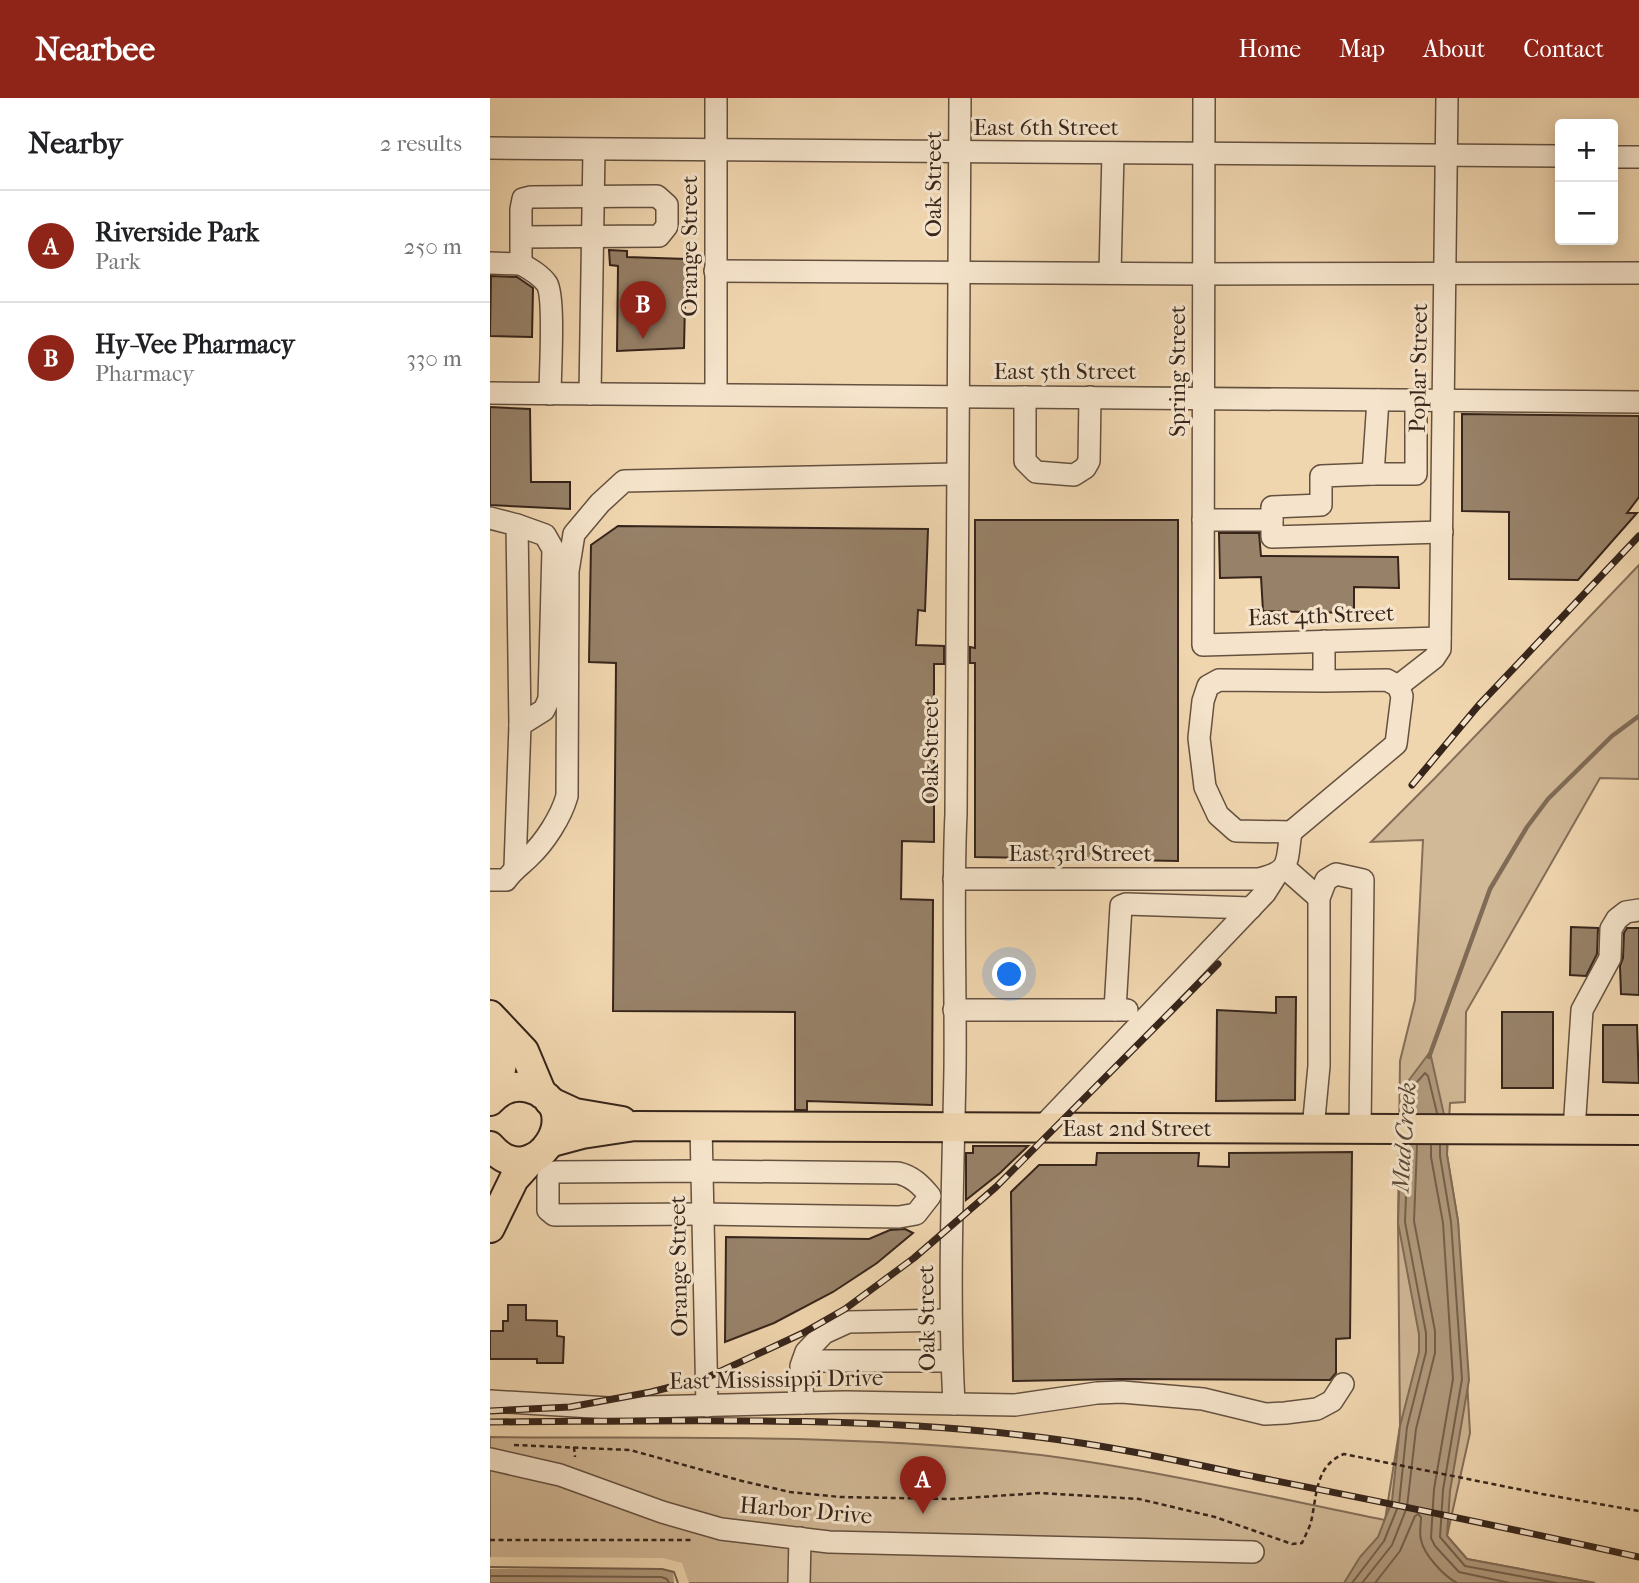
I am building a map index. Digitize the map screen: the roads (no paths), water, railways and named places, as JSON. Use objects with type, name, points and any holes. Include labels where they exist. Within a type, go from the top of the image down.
[{"type":"main road","points":[[490,1015],[524,1051],[556,1121],[542,1150],[514,1179],[490,1228]]},
{"type":"main road","points":[[490,1041],[502,1064],[492,1098]]},
{"type":"main road","name":"East 2nd Street","points":[[492,1098],[514,1087],[524,1087],[575,1113],[612,1118],[635,1126]]},
{"type":"main road","name":"East 2nd Street","points":[[542,1150],[582,1134],[635,1126],[1639,1130]]},
{"type":"main road","points":[[490,1146],[512,1160],[542,1150]]},
{"type":"street","name":"Orange Street","points":[[716,98],[716,394]]},
{"type":"street","name":"Oak Street","points":[[954,1404],[951,1320],[960,98]]},
{"type":"street","name":"Spring Street","points":[[1203,645],[1204,98]]},
{"type":"street","name":"Poplar Street","points":[[1440,638],[1447,98]]},
{"type":"street","name":"East 6th Street","points":[[490,148],[1555,156]]},
{"type":"street","points":[[590,394],[594,150]]},
{"type":"street","points":[[1110,273],[1113,153]]},
{"type":"street","points":[[1618,157],[1639,157]]},
{"type":"street","points":[[521,237],[659,236],[667,226],[667,205],[657,196],[523,199],[521,209],[521,237],[521,264]]},
{"type":"street","points":[[490,263],[521,264],[537,274],[548,286],[551,313],[550,394]]},
{"type":"street","points":[[715,271],[1639,273]]},
{"type":"street","name":"East 5th Street","points":[[490,393],[1639,402]]},
{"type":"street","points":[[1025,397],[1025,461],[1036,472],[1074,475],[1085,468],[1089,461],[1090,397]]},
{"type":"street","points":[[1373,474],[1378,400]]},
{"type":"street","points":[[1416,400],[1416,474]]},
{"type":"street","points":[[490,880],[506,880],[515,867],[530,857],[564,808],[568,796],[568,571],[575,534],[600,503],[624,481],[957,474]]},
{"type":"street","points":[[1442,532],[1272,537],[1272,507],[1321,505],[1321,476],[1443,475]]},
{"type":"street","points":[[490,518],[545,535],[553,549],[549,699],[544,710],[520,725]]},
{"type":"street","points":[[1203,520],[1272,520]]},
{"type":"street","points":[[515,867],[520,725],[517,525]]},
{"type":"street","points":[[1398,686],[1434,658],[1440,649],[1440,638]]},
{"type":"street","name":"East 4th Street","points":[[1203,645],[1440,638]]},
{"type":"street","points":[[1324,641],[1324,681]]},
{"type":"street","points":[[1042,1127],[1265,893],[1281,871],[1291,832],[1396,744],[1402,696],[1398,686],[1387,680],[1219,680],[1208,687],[1203,701],[1199,738],[1205,787],[1218,815],[1236,831],[1291,832]]},
{"type":"street","points":[[1281,871],[1320,898]]},
{"type":"street","name":"East 3rd Street","points":[[954,879],[1259,879],[1281,871]]},
{"type":"street","points":[[1313,1129],[1319,1066],[1320,898],[1326,880],[1332,875],[1363,880],[1373,1129]]},
{"type":"street","points":[[1115,1010],[1121,906],[1251,908]]},
{"type":"street","points":[[1574,1130],[1581,1010],[1610,958],[1611,929],[1616,919],[1626,912],[1639,911]]},
{"type":"street","points":[[954,1010],[1152,1010]]},
{"type":"street","name":"Orange Street","points":[[701,1126],[707,1406]]},
{"type":"street","points":[[930,1196],[916,1214],[899,1217],[554,1215],[548,1210],[548,1177],[554,1172],[898,1173],[909,1177],[930,1196],[953,1198]]},
{"type":"street","points":[[803,1403],[803,1361],[806,1352],[824,1333],[848,1322],[951,1320]]},
{"type":"street","points":[[803,1361],[952,1361]]},
{"type":"street","name":"East Mississippi Drive","points":[[490,1401],[583,1407],[803,1403],[1015,1405],[1122,1392],[1203,1399],[1265,1413],[1285,1413],[1317,1409],[1332,1401],[1343,1384]]},
{"type":"street","name":"Harbor Drive","points":[[490,1459],[559,1475],[662,1512],[721,1529],[828,1542],[1253,1552]]},
{"type":"street","points":[[799,1583],[800,1538]]},
{"type":"water","points":[[1430,1052],[1447,1128],[1447,1155],[1458,1221],[1469,1380],[1450,1491],[1447,1536],[1467,1559],[1595,1583],[1344,1583],[1360,1557],[1378,1537],[1392,1501],[1400,1426],[1419,1352],[1419,1334],[1398,1223],[1403,1088]]},
{"type":"water","points":[[490,1560],[680,1565],[685,1583],[490,1583]]},
{"type":"waterway","name":"Mad Creek","points":[[1429,1057],[1490,889],[1527,827],[1548,799],[1612,736],[1639,716]]},
{"type":"railway","points":[[1412,785],[1478,706],[1639,536]]},
{"type":"railway","points":[[490,1411],[570,1407],[651,1392],[706,1378],[803,1333],[845,1309],[914,1258],[996,1187],[1218,964]]},
{"type":"railway","points":[[490,1422],[833,1422],[1038,1437],[1175,1460],[1639,1557]]},
{"type":"place","name":"Hy-Vee Pharmacy","points":[[643,339]]},
{"type":"place","name":"Riverside Park","points":[[923,1514]]}]
